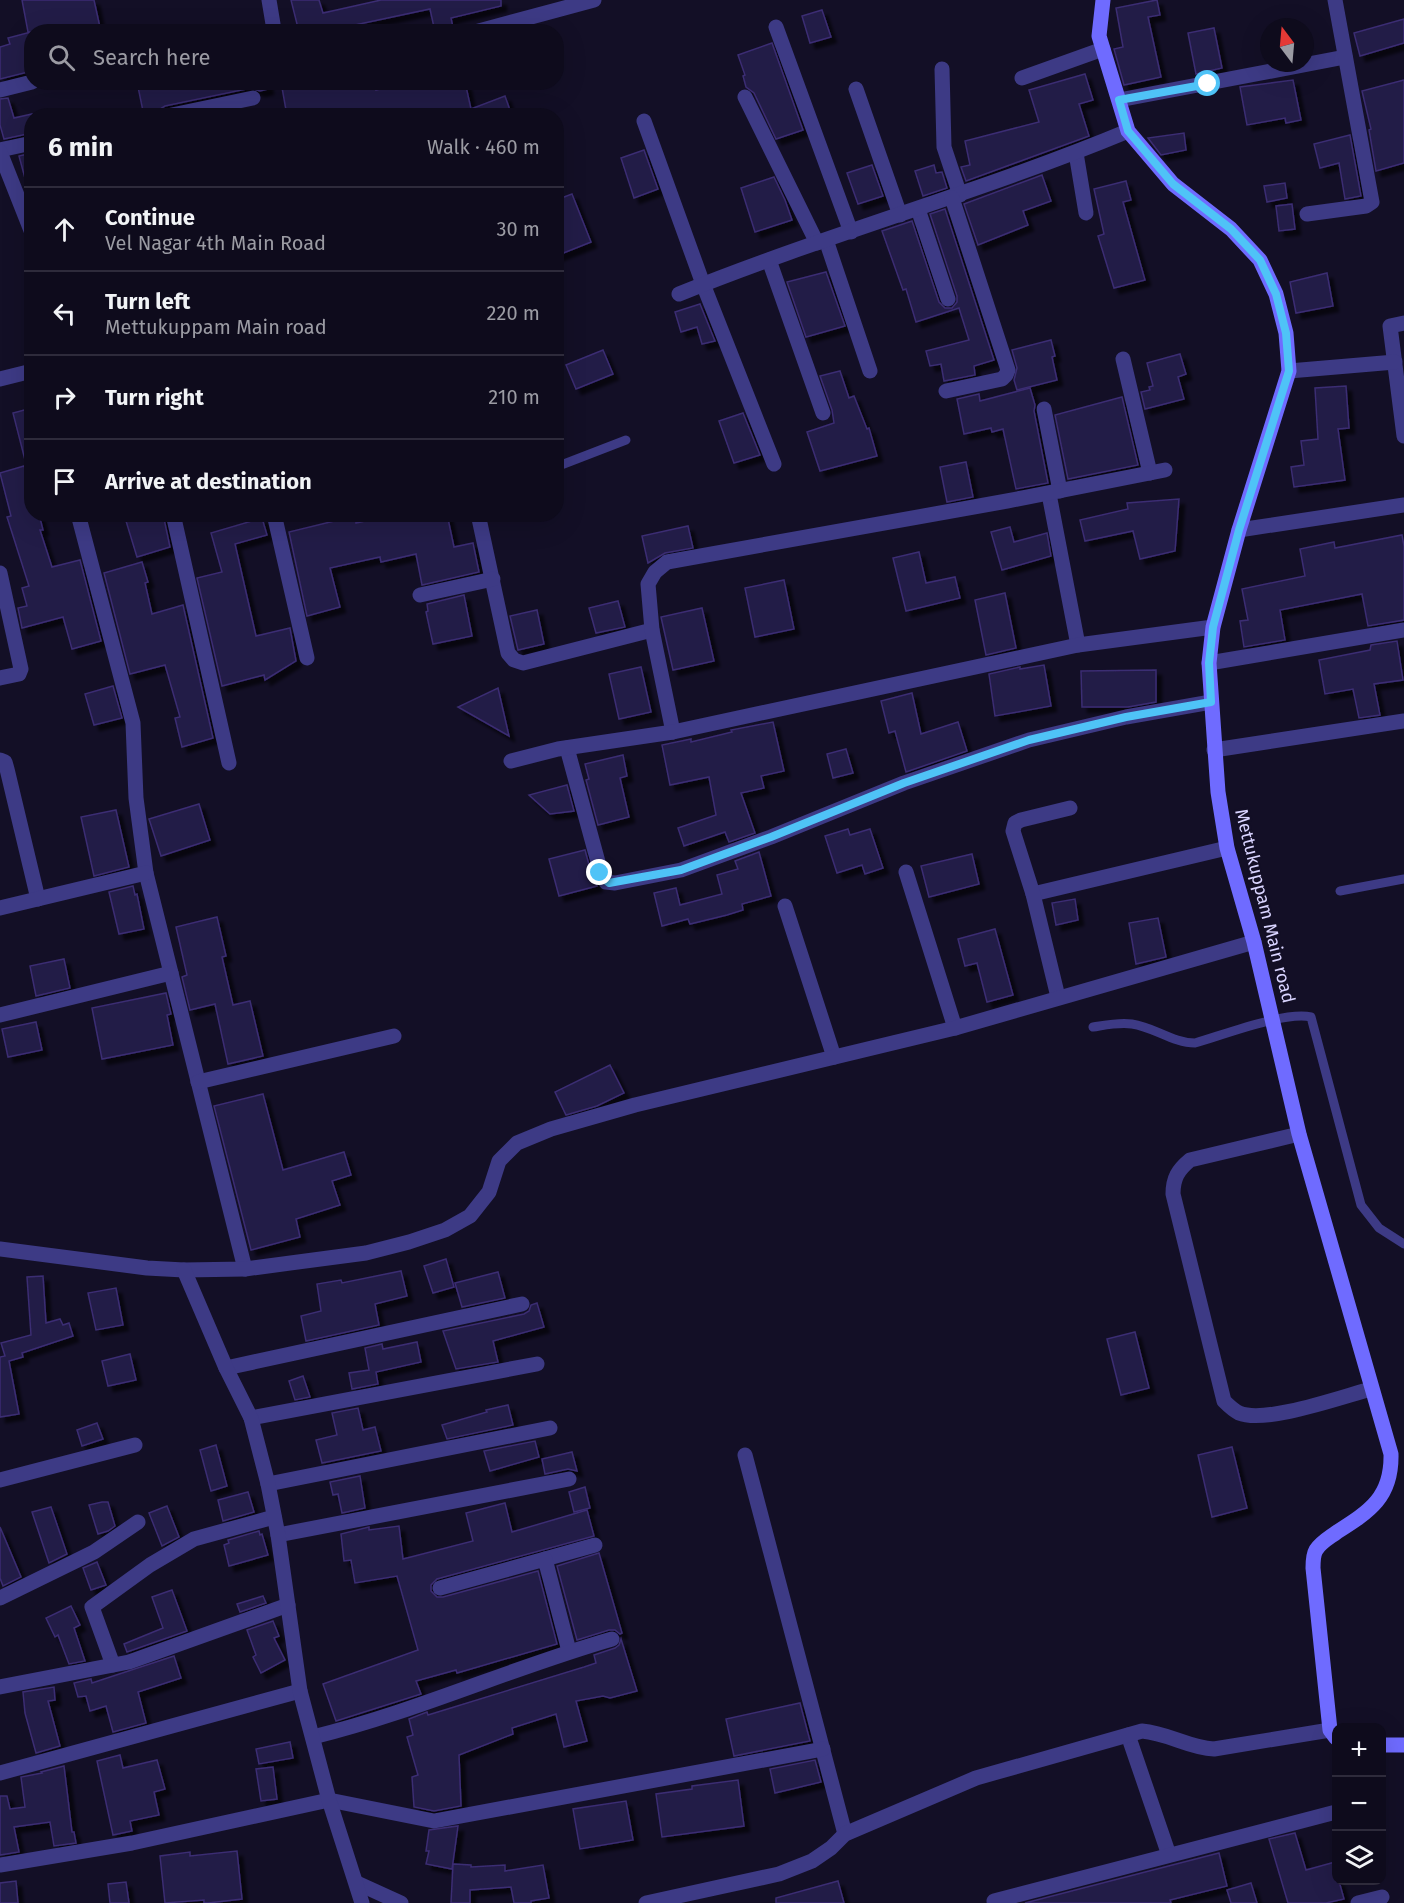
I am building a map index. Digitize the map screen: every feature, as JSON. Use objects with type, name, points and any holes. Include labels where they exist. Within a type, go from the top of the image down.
[{"type":"main road","name":"Mettukuppam Main road","points":[[1103,0],[1099,36],[1128,131],[1173,184],[1231,229],[1260,260],[1276,294],[1284,323],[1289,371],[1239,530],[1213,627],[1209,663],[1218,792],[1227,848],[1254,942],[1299,1134],[1391,1454],[1391,1471],[1385,1491],[1369,1511],[1322,1542],[1314,1552],[1313,1568],[1332,1726]]},
{"type":"main road","points":[[1386,1745],[1404,1745]]},
{"type":"street","points":[[269,0],[273,24]]},
{"type":"street","points":[[504,24],[594,0]]},
{"type":"street","points":[[1307,214],[1366,206],[1372,202],[1335,0]]},
{"type":"street","points":[[776,27],[851,232]]},
{"type":"street","points":[[1022,78],[1103,49]]},
{"type":"street","points":[[1119,100],[1345,57]]},
{"type":"street","points":[[942,69],[944,147],[956,196],[1008,370],[1002,379],[946,391]]},
{"type":"street","points":[[0,90],[24,84]]},
{"type":"street","points":[[856,89],[900,215]]},
{"type":"street","points":[[745,96],[822,242],[870,371]]},
{"type":"street","points":[[205,108],[253,98]]},
{"type":"street","points":[[644,121],[774,464]]},
{"type":"street","points":[[680,294],[769,260],[1076,153],[1128,131]]},
{"type":"street","points":[[24,145],[0,151],[24,212]]},
{"type":"street","points":[[1076,153],[1086,213]]},
{"type":"street","points":[[918,209],[948,298]]},
{"type":"street","points":[[769,260],[823,412]]},
{"type":"street","points":[[1404,323],[1390,326],[1402,405],[1404,436]]},
{"type":"street","points":[[673,732],[652,630],[648,584],[655,572],[667,562],[1158,471],[1123,359]]},
{"type":"street","points":[[1289,371],[1395,362]]},
{"type":"street","points":[[0,379],[24,373]]},
{"type":"street","points":[[1044,409],[1054,492],[1078,645]]},
{"type":"street","points":[[1239,530],[1404,505]]},
{"type":"street","points":[[80,522],[133,723],[136,798],[146,873],[245,1269]]},
{"type":"street","points":[[175,522],[229,764]]},
{"type":"street","points":[[276,522],[307,658]]},
{"type":"street","points":[[480,522],[508,653],[514,660],[523,663],[652,630]]},
{"type":"street","points":[[0,573],[21,669],[15,676],[0,678]]},
{"type":"street","points":[[420,595],[493,579]]},
{"type":"street","points":[[510,761],[567,748],[673,732],[1078,645],[1213,627]]},
{"type":"street","points":[[1209,663],[1404,630]]},
{"type":"street","points":[[567,748],[600,873],[606,882],[615,883],[692,866],[904,783],[1029,740],[1126,717],[1211,702]]},
{"type":"street","points":[[1214,750],[1404,721]]},
{"type":"street","points":[[0,760],[5,762],[8,769],[38,899]]},
{"type":"street","points":[[1058,997],[1033,894],[1013,826],[1021,820],[1070,808]]},
{"type":"street","points":[[1033,894],[1227,848]]},
{"type":"street","points":[[906,872],[955,1028]]},
{"type":"street","points":[[0,908],[146,873]]},
{"type":"street","points":[[785,906],[834,1057]]},
{"type":"street","points":[[0,1249],[147,1268],[184,1270],[245,1269],[366,1253],[445,1230],[470,1216],[489,1192],[499,1161],[517,1143],[551,1129],[635,1105],[955,1028],[1254,942]]},
{"type":"street","points":[[0,1015],[171,973]]},
{"type":"street","points":[[198,1082],[394,1036]]},
{"type":"street","points":[[1299,1134],[1190,1160],[1177,1172],[1173,1182],[1173,1194],[1224,1401],[1237,1412],[1252,1416],[1274,1415],[1371,1389]]},
{"type":"street","points":[[184,1270],[250,1418],[268,1484],[278,1535],[300,1691],[329,1800],[362,1903]]},
{"type":"street","points":[[226,1368],[522,1304]]},
{"type":"street","points":[[250,1418],[537,1364]]},
{"type":"street","points":[[268,1484],[550,1428]]},
{"type":"street","points":[[0,1480],[135,1444]]},
{"type":"street","points":[[745,1455],[845,1834]]},
{"type":"street","points":[[278,1535],[569,1479]]},
{"type":"street","points":[[112,1665],[92,1607],[150,1565],[195,1539],[274,1517]]},
{"type":"street","points":[[0,1598],[94,1552],[138,1522]]},
{"type":"street","points":[[440,1588],[595,1545]]},
{"type":"street","points":[[545,1558],[569,1651]]},
{"type":"street","points":[[0,1687],[129,1662],[288,1605]]},
{"type":"street","points":[[313,1737],[357,1726],[569,1651],[612,1639]]},
{"type":"street","points":[[0,1773],[300,1691]]},
{"type":"street","points":[[655,1902],[779,1874],[812,1861],[831,1848],[845,1834],[976,1778],[1142,1731],[1158,1732],[1202,1749],[1332,1734]]},
{"type":"street","points":[[1128,1735],[1169,1856]]},
{"type":"street","points":[[0,1865],[132,1843],[329,1800],[434,1821],[823,1749]]},
{"type":"street","points":[[994,1901],[1332,1813]]},
{"type":"street","points":[[357,1883],[401,1903]]},
{"type":"street","points":[[1358,1903],[1382,1897]]},
{"type":"lane","points":[[564,464],[626,440]]},
{"type":"lane","points":[[1340,891],[1404,879]]},
{"type":"lane","points":[[1094,1027],[1130,1023],[1184,1043],[1196,1043],[1272,1021],[1301,1015],[1311,1017],[1361,1205],[1379,1228],[1404,1244]]},
{"type":"building","points":[[22,0],[94,0],[99,24],[26,24]]},
{"type":"building","points":[[291,0],[319,0],[323,13],[381,0],[501,0],[501,6],[451,18],[452,24],[433,24],[430,9],[360,24],[297,24]]},
{"type":"building","points":[[1157,0],[1160,15],[1148,17],[1161,77],[1124,85],[1114,49],[1123,47],[1116,8]]},
{"type":"building","points":[[822,10],[831,37],[810,43],[802,16]]},
{"type":"building","points":[[1404,19],[1404,43],[1360,56],[1354,33]]},
{"type":"building","points":[[1214,28],[1222,68],[1196,74],[1188,33]]},
{"type":"building","points":[[24,34],[24,73],[0,79],[0,47],[10,44],[8,38]]},
{"type":"building","points":[[772,43],[803,130],[776,139],[754,93],[746,87],[743,76],[745,75],[738,55]]},
{"type":"building","points":[[1085,74],[1093,100],[1079,104],[1089,136],[966,181],[961,167],[970,165],[965,141],[1039,122],[1029,90]]},
{"type":"building","points":[[1293,80],[1301,120],[1286,123],[1285,118],[1247,125],[1240,87]]},
{"type":"building","points":[[1404,80],[1404,163],[1376,171],[1369,130],[1371,129],[1362,91]]},
{"type":"building","points":[[139,90],[241,90],[162,108],[142,108]]},
{"type":"building","points":[[282,90],[467,90],[471,108],[286,108]]},
{"type":"building","points":[[505,96],[509,108],[474,108]]},
{"type":"building","points":[[8,98],[14,118],[24,116],[24,135],[4,139],[0,125],[0,99]]},
{"type":"building","points":[[1184,133],[1186,150],[1161,155],[1148,138]]},
{"type":"building","points":[[1350,135],[1361,196],[1345,199],[1339,163],[1320,168],[1314,144]]},
{"type":"building","points":[[644,150],[658,189],[634,198],[621,158]]},
{"type":"building","points":[[24,155],[24,175],[19,156]]},
{"type":"building","points":[[872,165],[883,196],[858,204],[847,173]]},
{"type":"building","points":[[934,165],[936,173],[942,172],[947,188],[923,196],[915,171]]},
{"type":"building","points":[[1042,175],[1051,201],[1023,211],[1028,225],[978,245],[964,204]]},
{"type":"building","points":[[774,177],[792,220],[755,232],[741,188]]},
{"type":"building","points":[[1126,181],[1131,200],[1123,202],[1145,280],[1114,288],[1098,236],[1104,234],[1094,189]]},
{"type":"building","points":[[1285,183],[1287,198],[1267,202],[1264,186]]},
{"type":"building","points":[[572,194],[591,242],[564,253],[564,197]]},
{"type":"building","points":[[1292,204],[1295,229],[1279,231],[1276,206]]},
{"type":"building","points":[[945,209],[994,360],[974,366],[975,375],[944,381],[941,364],[930,366],[926,351],[969,340],[959,308],[916,322],[906,289],[903,290],[882,231],[912,221],[939,302],[945,308],[952,308],[957,302],[957,296],[930,214]]},
{"type":"building","points":[[826,272],[845,326],[806,337],[787,282]]},
{"type":"building","points":[[1327,273],[1333,306],[1296,313],[1290,282]]},
{"type":"building","points":[[700,304],[715,341],[702,344],[697,327],[681,332],[675,312]]},
{"type":"building","points":[[1051,340],[1057,380],[1017,390],[1014,380],[1017,368],[1012,350]]},
{"type":"building","points":[[603,350],[613,374],[576,389],[566,365]]},
{"type":"building","points":[[1180,354],[1186,374],[1178,377],[1184,399],[1145,409],[1141,392],[1150,390],[1149,387],[1153,386],[1147,363]]},
{"type":"building","points":[[840,371],[849,398],[854,396],[867,429],[869,428],[877,456],[820,471],[807,432],[834,423],[820,376]]},
{"type":"building","points":[[1346,386],[1349,428],[1338,429],[1345,480],[1294,487],[1291,467],[1304,465],[1301,441],[1318,439],[1315,388]]},
{"type":"building","points":[[1030,388],[1048,483],[1016,489],[1003,429],[992,432],[991,428],[964,434],[957,399],[979,394],[980,401]]},
{"type":"building","points":[[1122,397],[1138,465],[1068,479],[1055,415]]},
{"type":"building","points":[[24,410],[24,456],[13,413]]},
{"type":"building","points":[[743,413],[760,455],[734,463],[719,421]]},
{"type":"building","points":[[966,462],[973,497],[947,502],[940,467]]},
{"type":"building","points":[[24,466],[24,522],[41,522],[43,530],[40,530],[52,567],[80,560],[101,641],[72,649],[63,617],[22,628],[18,608],[27,606],[22,588],[29,586],[7,517],[11,516],[0,473]]},
{"type":"building","points":[[1179,499],[1175,551],[1140,559],[1133,531],[1085,541],[1080,520],[1128,509],[1127,503]]},
{"type":"building","points":[[126,522],[165,522],[170,547],[137,557]]},
{"type":"building","points":[[248,522],[263,522],[267,535],[235,544],[256,636],[290,628],[296,661],[265,680],[264,675],[222,686],[197,578],[222,572],[211,533]]},
{"type":"building","points":[[330,522],[449,522],[454,547],[473,543],[479,572],[422,585],[416,554],[381,562],[380,557],[330,568],[340,607],[307,616],[289,532]]},
{"type":"building","points":[[688,526],[693,548],[665,553],[648,563],[642,536]]},
{"type":"building","points":[[1010,527],[1014,542],[1047,533],[1051,556],[1002,570],[991,532]]},
{"type":"building","points":[[1402,535],[1404,620],[1368,626],[1362,594],[1280,610],[1285,640],[1244,647],[1240,621],[1248,620],[1242,589],[1305,576],[1300,549],[1334,542],[1335,548]]},
{"type":"building","points":[[919,552],[926,583],[955,577],[960,598],[906,611],[893,558]]},
{"type":"building","points":[[142,562],[148,582],[145,583],[152,614],[183,605],[213,738],[182,747],[175,718],[180,717],[165,665],[130,674],[104,573]]},
{"type":"building","points":[[784,580],[794,629],[755,637],[745,588]]},
{"type":"building","points":[[1005,593],[1016,648],[986,655],[975,600]]},
{"type":"building","points":[[464,595],[472,636],[433,644],[426,612],[428,611],[427,604]]},
{"type":"building","points":[[618,601],[625,627],[596,633],[589,608]]},
{"type":"building","points":[[702,608],[714,661],[673,670],[661,617]]},
{"type":"building","points":[[537,610],[544,644],[518,650],[510,616]]},
{"type":"building","points":[[1397,641],[1403,680],[1374,684],[1380,715],[1359,718],[1353,689],[1325,694],[1319,660],[1370,650],[1371,645]]},
{"type":"building","points":[[1044,665],[1051,706],[995,716],[989,674],[1020,667],[1020,669]]},
{"type":"building","points":[[641,667],[651,712],[619,719],[609,674]]},
{"type":"building","points":[[1156,670],[1156,702],[1128,707],[1082,707],[1081,671]]},
{"type":"building","points":[[113,686],[122,718],[94,725],[85,694]]},
{"type":"building","points":[[498,688],[509,736],[458,707]]},
{"type":"building","points":[[912,693],[921,734],[958,722],[967,751],[906,772],[895,731],[889,733],[881,701]]},
{"type":"building","points":[[773,722],[784,771],[761,776],[764,788],[741,793],[755,833],[729,842],[725,832],[684,846],[678,828],[716,815],[709,777],[670,785],[662,745],[691,739],[691,742],[732,732],[731,730]]},
{"type":"building","points":[[846,749],[853,773],[833,778],[827,754]]},
{"type":"building","points":[[623,755],[627,776],[620,778],[629,817],[598,825],[586,780],[589,779],[585,764]]},
{"type":"building","points":[[567,785],[574,811],[550,814],[529,795]]},
{"type":"building","points":[[199,804],[210,840],[161,856],[149,819]]},
{"type":"building","points":[[116,810],[129,867],[94,876],[81,817]]},
{"type":"building","points":[[848,829],[850,835],[870,829],[883,868],[865,874],[862,865],[837,873],[825,836]]},
{"type":"building","points":[[585,850],[597,886],[559,896],[549,859]]},
{"type":"building","points":[[759,852],[771,896],[742,904],[743,910],[727,915],[690,924],[688,919],[662,926],[654,893],[676,888],[680,905],[722,894],[717,875],[738,869],[735,861]]},
{"type":"building","points":[[972,854],[979,884],[929,897],[921,866]]},
{"type":"building","points":[[133,886],[135,895],[137,894],[144,929],[119,934],[109,892]]},
{"type":"building","points":[[1075,899],[1078,920],[1056,925],[1052,903]]},
{"type":"building","points":[[217,917],[226,956],[222,957],[233,1005],[250,1001],[263,1056],[228,1064],[215,1004],[190,1010],[182,977],[187,975],[176,927]]},
{"type":"building","points":[[1158,918],[1166,957],[1136,964],[1129,923]]},
{"type":"building","points":[[995,929],[1013,995],[987,1002],[977,963],[965,966],[958,939]]},
{"type":"building","points":[[64,959],[70,988],[36,996],[30,966]]},
{"type":"building","points":[[166,993],[171,1014],[167,1015],[173,1045],[102,1059],[92,1008]]},
{"type":"building","points":[[36,1022],[42,1050],[8,1057],[2,1029]]},
{"type":"building","points":[[610,1065],[624,1093],[597,1106],[566,1115],[555,1092]]},
{"type":"building","points":[[263,1094],[283,1170],[344,1152],[351,1175],[332,1181],[340,1205],[296,1219],[300,1237],[251,1250],[214,1106]]},
{"type":"building","points":[[446,1259],[454,1287],[433,1293],[424,1266]]},
{"type":"building","points":[[401,1271],[407,1296],[375,1304],[379,1325],[306,1341],[301,1316],[321,1311],[317,1284],[341,1280],[342,1283]]},
{"type":"building","points":[[498,1272],[505,1298],[462,1307],[455,1283]]},
{"type":"building","points":[[43,1276],[46,1323],[60,1319],[63,1325],[69,1323],[73,1336],[22,1353],[23,1357],[9,1361],[19,1414],[0,1417],[0,1357],[5,1356],[1,1343],[31,1335],[27,1277]]},
{"type":"building","points":[[116,1288],[123,1325],[96,1330],[88,1293]]},
{"type":"building","points":[[537,1303],[544,1327],[493,1341],[498,1362],[456,1369],[443,1331],[524,1314],[529,1311],[531,1305]]},
{"type":"building","points":[[1135,1332],[1149,1388],[1121,1395],[1107,1339]]},
{"type":"building","points":[[417,1342],[421,1362],[376,1372],[378,1384],[352,1389],[349,1373],[369,1370],[365,1348],[382,1344],[383,1349]]},
{"type":"building","points":[[130,1354],[136,1380],[108,1386],[102,1361]]},
{"type":"building","points":[[303,1376],[310,1397],[295,1400],[289,1381]]},
{"type":"building","points":[[508,1405],[513,1425],[447,1439],[442,1425]]},
{"type":"building","points":[[358,1408],[363,1430],[375,1427],[381,1451],[322,1463],[316,1440],[337,1435],[332,1413]]},
{"type":"building","points":[[97,1423],[103,1439],[82,1446],[77,1430]]},
{"type":"building","points":[[535,1441],[539,1457],[490,1471],[484,1451]]},
{"type":"building","points":[[216,1445],[227,1486],[211,1491],[200,1450]]},
{"type":"building","points":[[1232,1447],[1247,1508],[1212,1517],[1198,1455]]},
{"type":"building","points":[[572,1452],[577,1471],[568,1469],[545,1474],[542,1459]]},
{"type":"building","points":[[360,1476],[365,1508],[342,1513],[338,1494],[333,1495],[330,1482]]},
{"type":"building","points":[[585,1487],[590,1508],[574,1512],[569,1492]]},
{"type":"building","points":[[248,1492],[254,1512],[223,1521],[218,1500]]},
{"type":"building","points":[[108,1502],[115,1526],[98,1534],[89,1505]]},
{"type":"building","points":[[505,1503],[512,1532],[587,1510],[594,1536],[437,1579],[431,1585],[431,1591],[437,1597],[443,1597],[538,1571],[557,1644],[457,1673],[456,1670],[416,1681],[421,1694],[336,1721],[323,1684],[418,1650],[397,1576],[355,1583],[351,1560],[344,1561],[341,1534],[369,1527],[369,1530],[399,1526],[403,1559],[473,1541],[466,1513]]},
{"type":"building","points":[[167,1506],[179,1537],[162,1546],[149,1513]]},
{"type":"building","points":[[51,1507],[67,1554],[49,1563],[32,1512]]},
{"type":"building","points":[[0,1527],[21,1577],[3,1586],[0,1578]]},
{"type":"building","points":[[259,1531],[268,1555],[229,1566],[224,1545],[229,1543],[228,1540]]},
{"type":"building","points":[[599,1553],[622,1633],[609,1630],[577,1640],[557,1566]]},
{"type":"building","points":[[97,1562],[106,1585],[91,1590],[83,1568]]},
{"type":"building","points":[[172,1590],[187,1631],[127,1652],[124,1644],[163,1628],[152,1597]]},
{"type":"building","points":[[263,1596],[266,1603],[240,1612],[237,1604]]},
{"type":"building","points":[[71,1606],[80,1625],[74,1628],[85,1661],[69,1664],[58,1635],[55,1637],[46,1618]]},
{"type":"building","points":[[273,1621],[279,1636],[274,1638],[285,1660],[261,1673],[253,1657],[256,1655],[247,1630]]},
{"type":"building","points":[[621,1639],[637,1691],[610,1698],[603,1696],[576,1701],[587,1741],[564,1747],[556,1714],[512,1728],[513,1734],[459,1755],[461,1806],[434,1811],[414,1807],[412,1777],[418,1775],[407,1737],[413,1735],[409,1719],[596,1663],[594,1655],[615,1648]]},
{"type":"building","points":[[174,1656],[181,1678],[138,1692],[146,1723],[113,1732],[106,1706],[90,1711],[86,1696],[78,1697],[74,1683],[91,1679],[92,1683]]},
{"type":"building","points":[[54,1687],[55,1700],[48,1701],[60,1746],[36,1753],[25,1713],[23,1692]]},
{"type":"building","points":[[800,1703],[810,1741],[734,1756],[726,1719]]},
{"type":"building","points":[[290,1742],[293,1758],[259,1764],[256,1749]]},
{"type":"building","points":[[120,1755],[123,1768],[157,1760],[165,1789],[154,1792],[159,1815],[130,1821],[132,1831],[113,1835],[97,1761]]},
{"type":"building","points":[[815,1760],[821,1782],[775,1793],[770,1769]]},
{"type":"building","points":[[64,1766],[72,1832],[74,1832],[76,1843],[54,1846],[50,1822],[14,1827],[19,1852],[0,1855],[0,1796],[7,1796],[10,1809],[25,1807],[21,1777]]},
{"type":"building","points":[[273,1767],[277,1799],[261,1801],[256,1769]]},
{"type":"building","points":[[738,1780],[744,1826],[662,1837],[656,1794],[692,1789],[692,1786]]},
{"type":"building","points":[[626,1801],[633,1840],[580,1849],[573,1809]]},
{"type":"building","points":[[458,1826],[452,1869],[426,1864],[429,1851],[426,1851],[429,1830]]},
{"type":"building","points":[[1295,1833],[1306,1870],[1332,1863],[1332,1885],[1340,1885],[1344,1899],[1326,1903],[1288,1903],[1269,1839]]},
{"type":"building","points":[[237,1851],[242,1899],[208,1903],[204,1903],[204,1900],[165,1903],[160,1856],[190,1852],[190,1856]]},
{"type":"building","points":[[1219,1853],[1227,1886],[1170,1900],[1171,1903],[1025,1903]]},
{"type":"building","points":[[453,1864],[471,1865],[471,1867],[505,1865],[505,1871],[543,1865],[549,1898],[531,1901],[531,1903],[514,1903],[511,1887],[470,1890],[470,1903],[451,1903]]},
{"type":"building","points":[[16,1881],[18,1903],[0,1903],[0,1883]]},
{"type":"building","points":[[838,1881],[844,1903],[776,1903],[776,1898]]},
{"type":"building","points":[[126,1882],[129,1903],[110,1903],[108,1884]]},
{"type":"building","points":[[1251,1883],[1257,1903],[1231,1903],[1227,1890]]},
{"type":"route","points":[[600,873],[606,882],[615,883],[681,870],[726,855],[904,783],[1029,740],[1126,717],[1211,702],[1209,663],[1213,627],[1239,530],[1289,371],[1286,333],[1276,294],[1260,260],[1231,229],[1173,184],[1128,131],[1119,100],[1208,84]]}]
